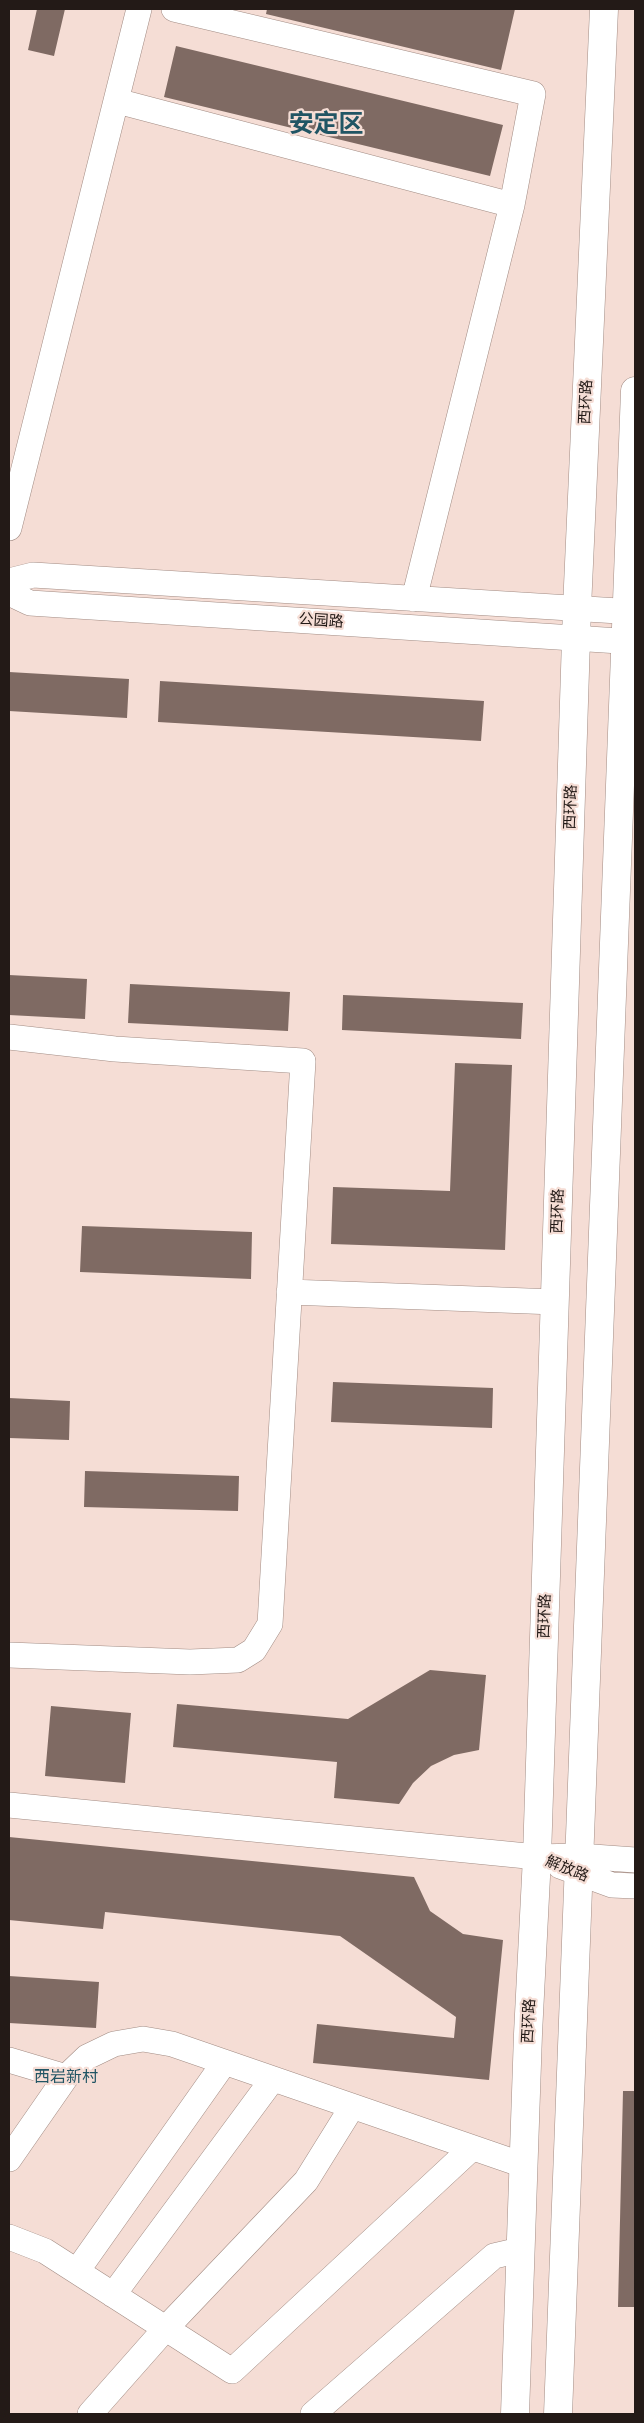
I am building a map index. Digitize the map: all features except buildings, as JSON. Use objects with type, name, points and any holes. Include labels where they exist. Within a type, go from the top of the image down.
[{"type":"main road","name":"西环路","points":[[515,2414],[523,2165],[537,1856],[577,608],[604,9]]},
{"type":"main road","points":[[558,2414],[578,1865],[630,641],[635,392]]},
{"type":"street","points":[[9,528],[139,9]]},
{"type":"street","points":[[174,9],[533,94],[512,205],[414,599]]},
{"type":"street","points":[[117,101],[512,205]]},
{"type":"street","name":"公园路","points":[[9,581],[33,576],[631,612]]},
{"type":"street","name":"公园路","points":[[9,593],[30,603],[630,641]]},
{"type":"street","points":[[9,1037],[115,1049],[303,1061],[270,1624],[254,1650],[238,1660],[190,1662],[9,1655]]},
{"type":"street","points":[[289,1292],[555,1302]]},
{"type":"street","name":"解放路","points":[[9,1805],[537,1856],[578,1865],[635,1860]]},
{"type":"street","name":"解放路","points":[[578,1865],[612,1885],[635,1886]]},
{"type":"street","points":[[9,2159],[66,2077],[87,2057],[114,2044],[143,2039],[172,2044],[523,2165]]},
{"type":"street","points":[[9,2060],[66,2077]]},
{"type":"street","points":[[77,2271],[224,2063]]},
{"type":"street","points":[[113,2295],[272,2080]]},
{"type":"street","points":[[90,2414],[166,2328],[306,2181],[352,2107]]},
{"type":"street","points":[[9,2237],[45,2251],[232,2371],[472,2148]]},
{"type":"street","points":[[313,2414],[494,2256],[520,2250]]},
{"type":"district","name":"安定区","points":[[326,125]]},
{"type":"district","name":"西岩新村","points":[[66,2077]]}]
